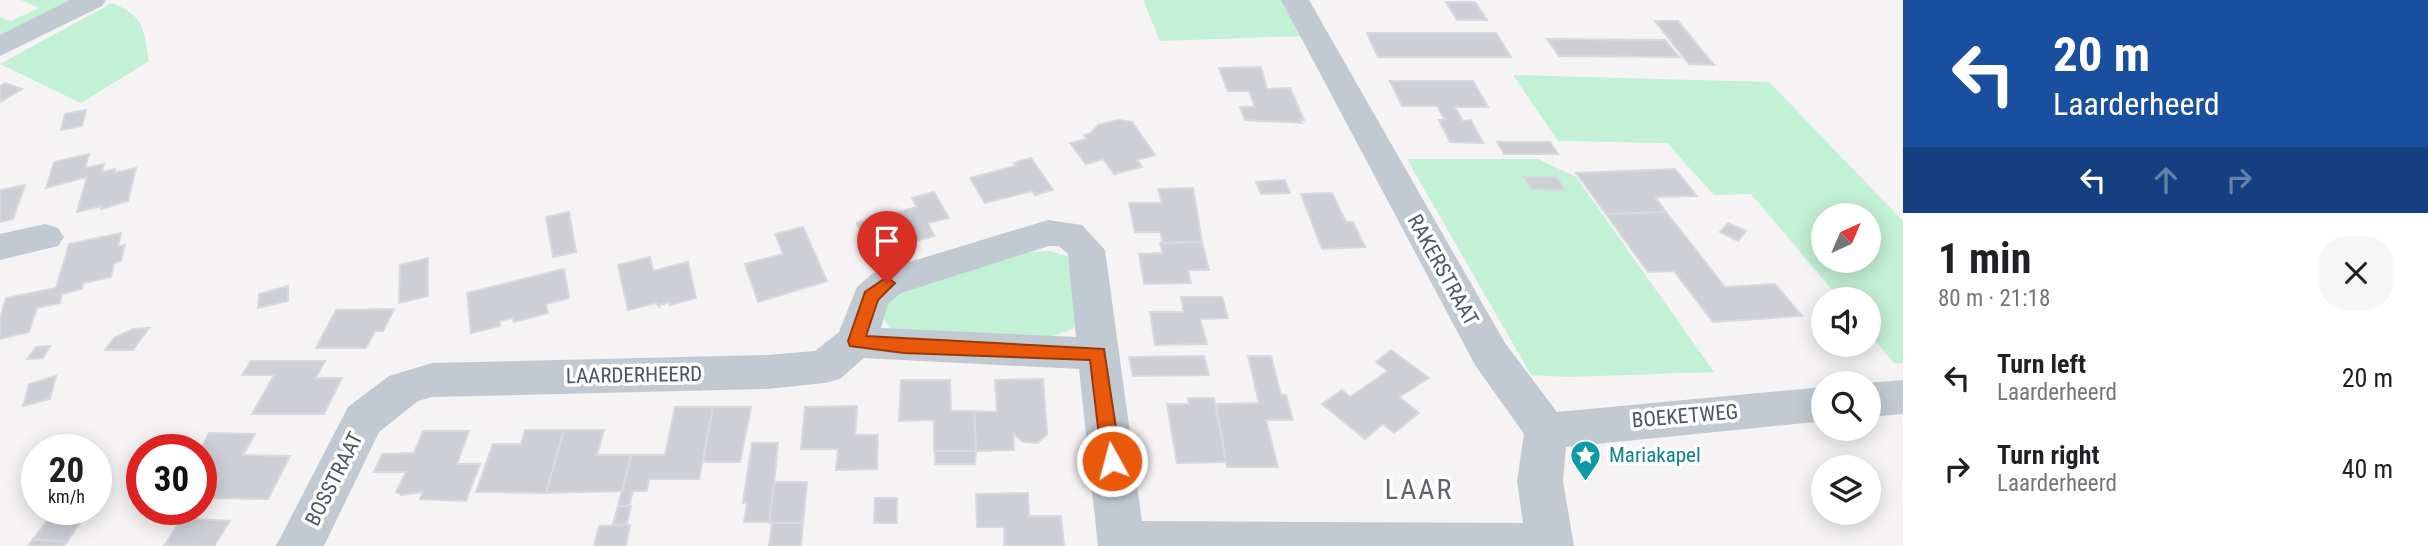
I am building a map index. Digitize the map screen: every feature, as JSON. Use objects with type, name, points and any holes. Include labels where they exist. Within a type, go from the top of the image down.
[{"type":"street","points":[[0,47],[92,0]]},
{"type":"street","name":"RAKERSTRAAT","points":[[1295,0],[1490,354],[1546,431]]},
{"type":"street","points":[[1098,354],[904,346],[856,341],[871,297],[887,283],[1048,233],[1069,234],[1086,250],[1122,544],[1550,546],[1540,481],[1546,431]]},
{"type":"street","points":[[0,247],[45,237]]},
{"type":"street","name":"LAARDERHEERD","points":[[404,388],[432,380],[767,372],[825,367],[856,341]]},
{"type":"street","name":"BOSSTRAAT","points":[[300,546],[363,421],[404,388]]},
{"type":"street","points":[[1881,399],[1903,397]]},
{"type":"street","name":"BOEKETWEG","points":[[1546,431],[1811,405]]},
{"type":"green space","points":[[21,0],[89,0],[0,46],[0,17],[11,21],[39,8]]},
{"type":"green space","points":[[1143,0],[1284,0],[1302,36],[1160,41]]},
{"type":"green space","points":[[112,3],[131,13],[141,24],[149,61],[81,103],[0,64]]},
{"type":"green space","points":[[1513,75],[1769,82],[1903,221],[1903,363],[1894,363],[1881,348],[1881,287],[1830,287],[1818,273],[1881,273],[1881,203],[1811,203],[1811,265],[1751,194],[1714,195],[1667,143],[1558,141]]},
{"type":"green space","points":[[1407,159],[1538,159],[1576,177],[1714,372],[1568,377],[1531,375]]},
{"type":"green space","points":[[1050,251],[1067,256],[1076,267],[1080,317],[1073,329],[1053,336],[913,335],[891,330],[882,316],[885,305],[906,287],[1031,252]]},
{"type":"building","points":[[1446,2],[1475,2],[1487,20],[1457,20]]},
{"type":"building","points":[[1655,21],[1678,21],[1714,65],[1689,64]]},
{"type":"building","points":[[1367,33],[1496,33],[1511,57],[1378,57]]},
{"type":"building","points":[[1547,39],[1665,40],[1679,57],[1559,56]]},
{"type":"building","points":[[1261,67],[1267,89],[1290,88],[1304,120],[1300,120],[1302,123],[1245,120],[1240,107],[1255,107],[1249,91],[1228,91],[1219,68]]},
{"type":"building","points":[[1390,81],[1473,81],[1488,107],[1455,107],[1463,121],[1471,120],[1483,143],[1450,142],[1439,120],[1445,120],[1437,106],[1402,106]]},
{"type":"building","points":[[5,83],[22,89],[0,102],[0,86]]},
{"type":"building","points":[[86,110],[82,126],[61,130],[65,114]]},
{"type":"building","points":[[1118,120],[1132,122],[1155,155],[1137,160],[1142,167],[1114,174],[1103,159],[1086,164],[1070,143],[1087,139],[1084,135],[1091,133],[1098,125]]},
{"type":"building","points":[[1497,142],[1550,142],[1558,154],[1504,154]]},
{"type":"building","points":[[89,154],[85,168],[104,164],[102,172],[115,169],[114,173],[136,168],[128,201],[101,209],[102,206],[77,212],[87,177],[46,188],[54,162]]},
{"type":"building","points":[[1031,158],[1053,190],[1035,195],[1032,191],[985,203],[970,178],[1016,166],[1014,163]]},
{"type":"building","points":[[1675,169],[1697,196],[1655,197],[1666,212],[1606,214],[1576,173]]},
{"type":"building","points":[[1524,177],[1557,177],[1565,190],[1531,189]]},
{"type":"building","points":[[1285,180],[1290,193],[1261,194],[1256,182]]},
{"type":"building","points":[[25,185],[13,219],[0,222],[0,190]]},
{"type":"building","points":[[1193,188],[1202,242],[1160,243],[1163,242],[1160,232],[1135,232],[1129,203],[1162,203],[1158,189]]},
{"type":"building","points":[[934,192],[949,218],[928,223],[934,236],[871,253],[857,223],[917,207],[912,198]]},
{"type":"building","points":[[1332,193],[1346,222],[1353,222],[1365,247],[1322,249],[1301,194]]},
{"type":"building","points":[[569,212],[576,252],[553,257],[546,217]]},
{"type":"building","points":[[1666,212],[1725,287],[1775,284],[1802,316],[1713,322],[1674,271],[1648,272],[1606,214]]},
{"type":"building","points":[[1728,223],[1746,231],[1738,241],[1720,232]]},
{"type":"building","points":[[803,227],[827,281],[758,302],[745,264],[783,254],[775,234]]},
{"type":"building","points":[[121,233],[118,246],[125,245],[121,261],[114,263],[111,277],[83,283],[82,289],[62,294],[60,303],[37,308],[29,332],[0,339],[0,318],[6,298],[56,288],[69,244]]},
{"type":"building","points":[[1202,242],[1209,270],[1188,270],[1191,283],[1144,284],[1139,254],[1163,253],[1160,243]]},
{"type":"building","points":[[650,257],[653,271],[688,262],[696,298],[659,305],[660,308],[656,303],[628,310],[618,265]]},
{"type":"building","points":[[428,258],[428,296],[399,303],[400,265]]},
{"type":"building","points":[[564,269],[569,298],[546,304],[548,313],[514,322],[512,318],[500,321],[500,326],[471,333],[467,293]]},
{"type":"building","points":[[288,286],[288,301],[258,308],[259,294]]},
{"type":"building","points":[[1181,297],[1222,297],[1228,318],[1200,319],[1207,344],[1155,345],[1150,312],[1184,312]]},
{"type":"building","points":[[394,309],[383,331],[375,331],[366,348],[316,348],[336,310]]},
{"type":"building","points":[[149,328],[133,350],[105,350],[114,338],[133,329]]},
{"type":"building","points":[[50,346],[43,358],[27,359],[36,347]]},
{"type":"building","points":[[1391,350],[1429,378],[1399,397],[1419,413],[1394,433],[1383,424],[1365,439],[1322,404],[1342,390],[1350,397],[1388,371],[1376,362]]},
{"type":"building","points":[[1204,356],[1209,375],[1133,376],[1129,357]]},
{"type":"building","points":[[1248,356],[1271,356],[1281,395],[1286,395],[1293,420],[1266,420],[1278,467],[1227,467],[1216,404],[1259,403]]},
{"type":"building","points":[[251,361],[325,361],[316,378],[342,378],[324,414],[252,414],[274,375],[242,375]]},
{"type":"building","points":[[56,376],[50,399],[23,406],[29,384]]},
{"type":"building","points":[[1043,379],[1047,434],[1038,443],[1023,442],[1013,434],[1014,450],[976,451],[974,411],[997,412],[995,380]]},
{"type":"building","points":[[901,380],[950,380],[951,411],[974,411],[976,451],[934,451],[934,420],[899,421]]},
{"type":"building","points":[[1188,398],[1214,398],[1226,462],[1177,463],[1167,404],[1189,404]]},
{"type":"building","points":[[857,406],[855,435],[878,435],[877,469],[836,470],[838,449],[801,449],[805,407]]},
{"type":"building","points":[[675,407],[713,407],[699,479],[649,479],[647,491],[633,491],[629,506],[618,506],[631,455],[665,455]]},
{"type":"building","points":[[713,407],[751,407],[740,462],[703,462]]},
{"type":"building","points":[[525,430],[564,430],[546,493],[476,492],[493,444],[521,444]]},
{"type":"building","points":[[564,430],[604,430],[597,455],[631,455],[622,491],[546,493]]},
{"type":"building","points":[[423,431],[469,431],[457,464],[480,464],[466,501],[420,499],[423,492],[401,495],[396,492],[406,472],[374,472],[382,454],[414,453]]},
{"type":"building","points":[[209,433],[255,434],[243,455],[290,456],[268,499],[217,498],[217,434]]},
{"type":"building","points":[[752,443],[778,443],[770,522],[744,522],[747,503],[743,503]]},
{"type":"building","points":[[935,451],[976,451],[975,464],[935,464]]},
{"type":"building","points":[[775,482],[807,482],[803,523],[769,523]]},
{"type":"building","points":[[1028,493],[1029,516],[1061,516],[1064,546],[1004,546],[1004,527],[977,527],[976,494]]},
{"type":"building","points":[[875,498],[897,498],[897,523],[874,523]]},
{"type":"building","points":[[618,506],[631,506],[627,524],[613,524]]},
{"type":"building","points":[[217,520],[230,521],[214,546],[164,546],[178,525],[217,525]]},
{"type":"building","points":[[772,523],[803,523],[801,546],[769,546]]},
{"type":"building","points":[[44,525],[79,525],[67,542],[33,539]]},
{"type":"building","points":[[630,525],[626,546],[594,546],[599,526]]},
{"type":"building","points":[[33,539],[67,542],[64,546],[28,546]]},
{"type":"place","name":"Mariakapel","points":[[1586,482]]},
{"type":"district","name":"LAAR","points":[[1419,489]]},
{"type":"route","points":[[887,283],[871,297],[856,341],[904,346],[1098,354],[1112,461]]}]
